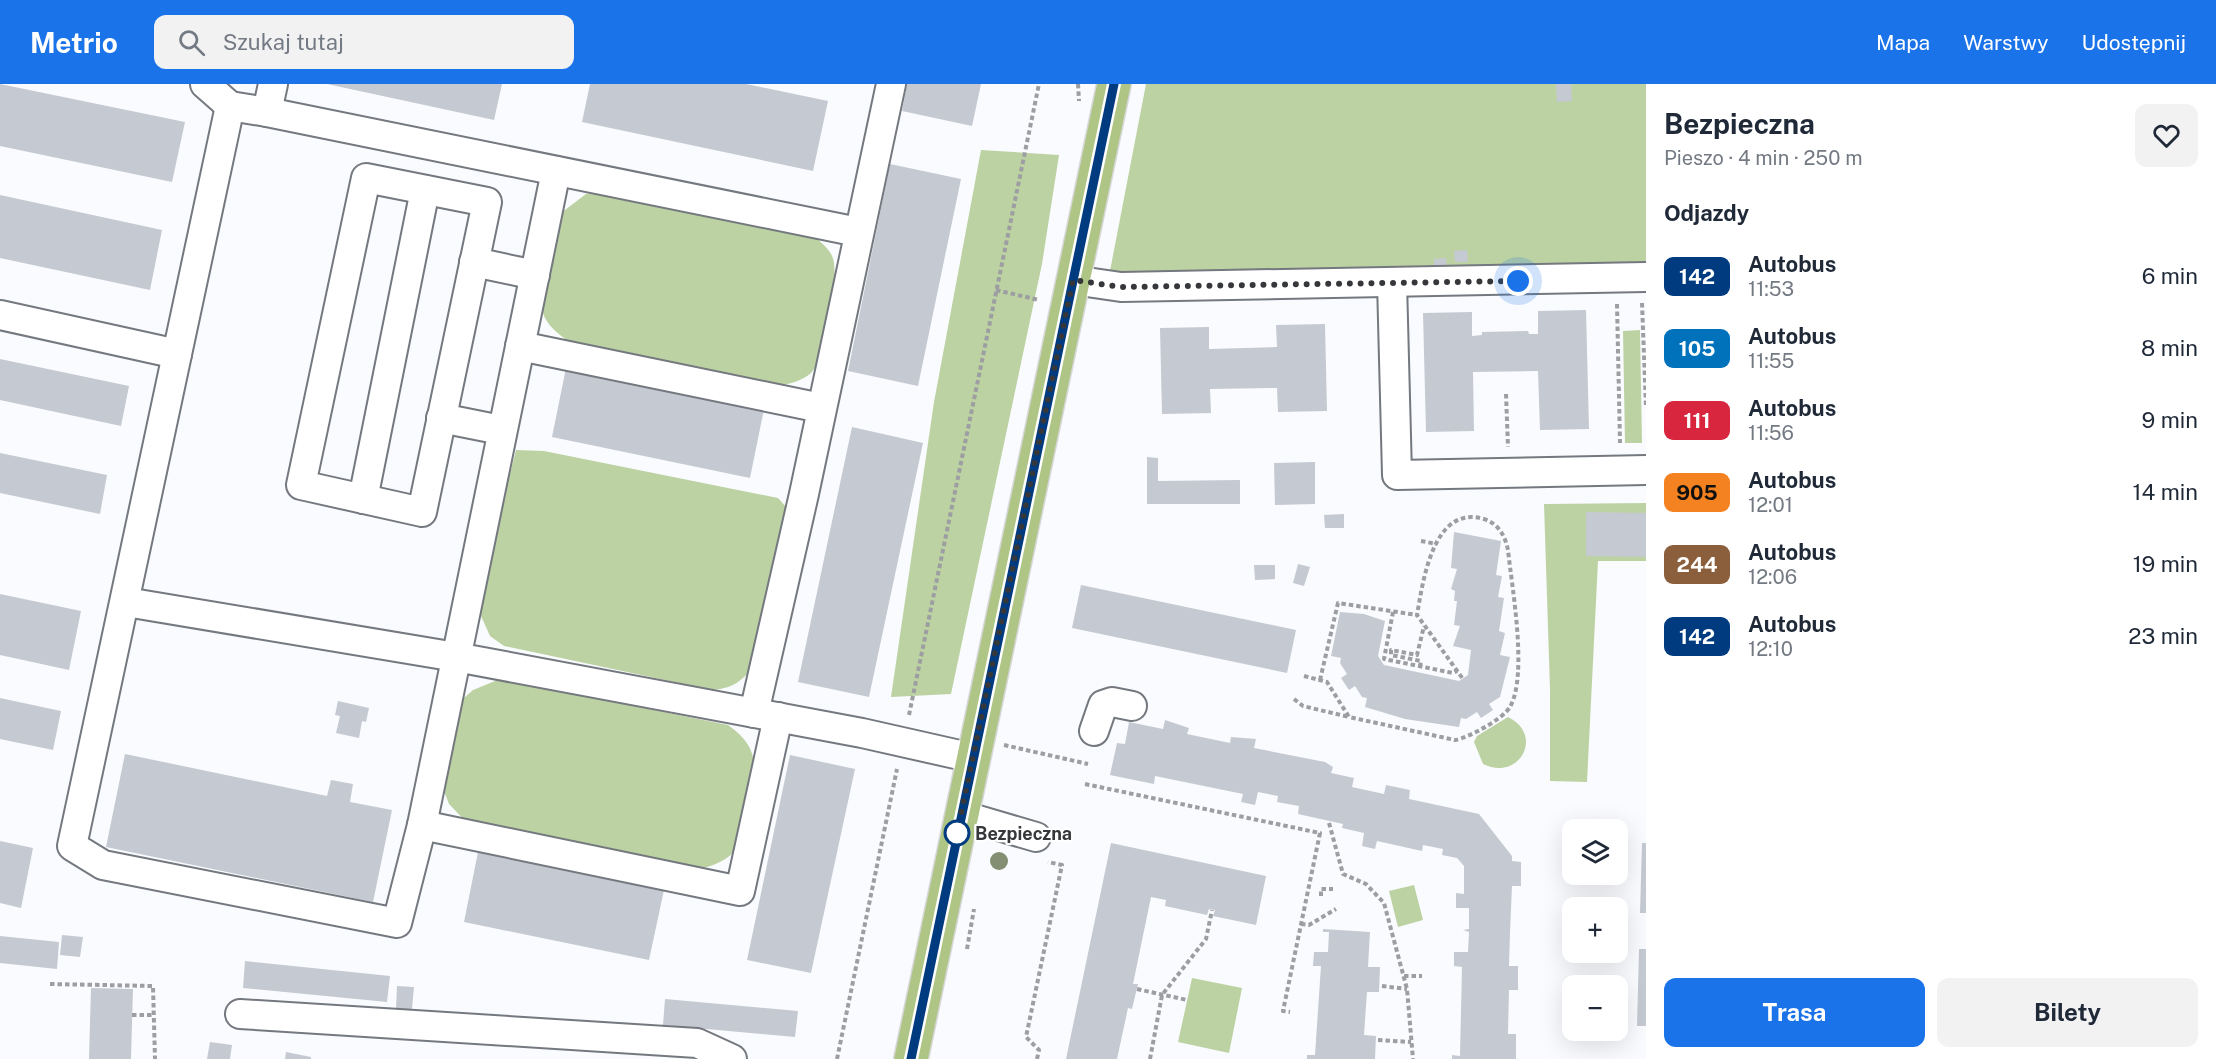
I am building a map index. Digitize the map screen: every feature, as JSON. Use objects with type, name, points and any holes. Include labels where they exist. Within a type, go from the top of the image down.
[{"type":"main road","points":[[911,1059],[961,814],[987,751],[1073,280],[1114,84]]},
{"type":"lane","points":[[205,84],[230,106],[858,232]]},
{"type":"lane","points":[[267,112],[273,84]]},
{"type":"lane","points":[[422,825],[740,891],[766,715],[821,408],[891,84]]},
{"type":"lane","points":[[230,106],[126,602],[72,846],[103,864],[398,923],[422,825],[501,430],[556,171]]},
{"type":"lane","points":[[363,499],[415,188],[412,143]]},
{"type":"lane","points":[[366,178],[415,188],[487,202],[422,512],[301,485],[366,178]]},
{"type":"lane","points":[[474,262],[535,275]]},
{"type":"lane","points":[[1073,280],[1121,287],[1646,277]]},
{"type":"lane","points":[[1392,282],[1397,475],[1640,470]]},
{"type":"lane","points":[[0,315],[177,354]]},
{"type":"lane","points":[[520,346],[821,408]]},
{"type":"lane","points":[[441,418],[501,430]]},
{"type":"lane","points":[[126,602],[456,657],[862,733],[987,751]]},
{"type":"lane","points":[[1094,731],[1103,705],[1113,702],[1132,706]]},
{"type":"lane","points":[[961,814],[1039,848]]},
{"type":"lane","points":[[240,1014],[697,1043],[732,1059]]},
{"type":"path","points":[[908,721],[1039,84]]},
{"type":"path","points":[[1643,308],[1646,407]]},
{"type":"path","points":[[1617,309],[1620,448],[1634,448],[1640,470]]},
{"type":"path","points":[[1506,394],[1508,473]]},
{"type":"path","points":[[1294,699],[1303,706],[1455,740],[1466,738],[1508,711],[1512,703],[1520,657],[1504,534],[1490,521],[1472,517],[1455,520],[1449,524],[1437,544],[1425,573],[1417,615],[1463,679]]},
{"type":"path","points":[[1421,541],[1437,544]]},
{"type":"path","points":[[1320,680],[1338,603],[1417,615]]},
{"type":"path","points":[[1394,612],[1384,659],[1453,673],[1457,671]]},
{"type":"path","points":[[1420,667],[1421,661],[1391,655],[1391,650],[1417,655],[1424,625]]},
{"type":"path","points":[[1304,676],[1326,682],[1349,717]]},
{"type":"path","points":[[987,751],[1088,764]]},
{"type":"path","points":[[837,1059],[899,762]]},
{"type":"path","points":[[1085,784],[1320,833],[1283,1011],[1290,1012]]},
{"type":"path","points":[[1329,823],[1343,874],[1366,884],[1384,903],[1407,989],[1413,1059]]},
{"type":"path","points":[[1037,1059],[1039,1050],[1026,1037],[1062,865],[1039,848]]},
{"type":"path","points":[[1321,896],[1321,889],[1333,889]]},
{"type":"path","points":[[1301,924],[1309,925],[1336,909]]},
{"type":"path","points":[[1150,1059],[1162,995],[1206,939],[1212,910]]},
{"type":"path","points":[[1404,976],[1422,976]]},
{"type":"path","points":[[50,984],[153,986],[155,1059]]},
{"type":"path","points":[[1382,986],[1407,989]]},
{"type":"path","points":[[1137,989],[1187,1000]]},
{"type":"path","points":[[132,1014],[153,1015]]},
{"type":"path","points":[[1378,1040],[1411,1042]]},
{"type":"green space","points":[[1146,84],[1646,84],[1646,266],[1209,273],[1110,271]]},
{"type":"green space","points":[[981,150],[1059,155],[1042,264],[951,694],[891,697],[934,402]]},
{"type":"green space","points":[[601,191],[813,235],[831,253],[834,280],[826,335],[811,373],[800,380],[780,386],[568,341],[555,331],[545,318],[542,296],[561,213],[586,194]]},
{"type":"green space","points":[[1640,330],[1642,443],[1625,443],[1623,331]]},
{"type":"green space","points":[[516,450],[544,451],[778,498],[789,510],[758,661],[739,682],[712,690],[504,646],[490,636],[477,607]]},
{"type":"green space","points":[[1646,503],[1646,561],[1598,561],[1587,782],[1550,781],[1550,689],[1544,504]]},
{"type":"green space","points":[[500,679],[728,725],[748,745],[754,766],[754,777],[738,847],[720,862],[699,869],[471,827],[449,804],[440,781],[458,703],[473,690]]},
{"type":"green space","points":[[1508,717],[1519,725],[1525,734],[1526,745],[1523,754],[1507,767],[1496,768],[1483,764],[1474,742],[1477,736]]},
{"type":"green space","points":[[1414,885],[1423,920],[1398,927],[1389,891]]},
{"type":"green space","points":[[1192,978],[1242,988],[1229,1053],[1178,1042]]},
{"type":"building","points":[[0,84],[185,122],[172,182],[0,146]]},
{"type":"building","points":[[327,84],[502,84],[494,120]]},
{"type":"building","points":[[590,84],[746,84],[828,101],[813,171],[582,122]]},
{"type":"building","points":[[907,84],[981,84],[972,126],[902,111]]},
{"type":"building","points":[[1556,84],[1571,84],[1572,101],[1557,102]]},
{"type":"building","points":[[890,164],[961,179],[918,386],[848,371]]},
{"type":"building","points":[[0,195],[162,230],[150,290],[0,258]]},
{"type":"building","points":[[1467,250],[1468,262],[1455,262],[1454,251]]},
{"type":"building","points":[[1446,258],[1447,269],[1434,270],[1434,259]]},
{"type":"building","points":[[1586,310],[1589,429],[1540,430],[1538,371],[1473,372],[1474,431],[1426,432],[1423,313],[1472,312],[1472,336],[1482,335],[1482,332],[1528,331],[1529,334],[1538,334],[1538,311]]},
{"type":"building","points":[[1325,324],[1327,411],[1278,412],[1277,388],[1210,389],[1211,413],[1162,414],[1160,328],[1209,327],[1209,349],[1277,347],[1276,325]]},
{"type":"building","points":[[0,359],[129,386],[121,426],[0,400]]},
{"type":"building","points":[[566,368],[764,409],[750,478],[552,437]]},
{"type":"building","points":[[852,427],[923,443],[869,697],[798,682]]},
{"type":"building","points":[[0,453],[107,475],[100,514],[0,493]]},
{"type":"building","points":[[1147,457],[1158,458],[1158,481],[1240,480],[1240,504],[1147,504]]},
{"type":"building","points":[[1315,462],[1315,504],[1275,505],[1274,463]]},
{"type":"building","points":[[1586,512],[1646,513],[1646,557],[1586,556]]},
{"type":"building","points":[[1344,514],[1344,528],[1325,528],[1324,515]]},
{"type":"building","points":[[1454,532],[1501,541],[1496,575],[1502,576],[1498,597],[1504,598],[1499,631],[1505,633],[1500,655],[1510,657],[1500,697],[1489,704],[1493,710],[1481,718],[1477,712],[1466,719],[1461,718],[1459,727],[1405,719],[1365,707],[1367,698],[1362,697],[1355,686],[1349,690],[1341,678],[1347,674],[1340,663],[1341,658],[1331,656],[1340,612],[1364,614],[1385,621],[1378,656],[1384,665],[1459,681],[1468,675],[1471,650],[1453,646],[1460,626],[1454,625],[1457,601],[1454,601],[1455,591],[1451,589],[1457,569],[1451,568]]},
{"type":"building","points":[[1298,564],[1310,567],[1304,586],[1293,583]]},
{"type":"building","points":[[1254,565],[1275,565],[1275,579],[1255,580]]},
{"type":"building","points":[[1081,585],[1296,630],[1287,673],[1072,628]]},
{"type":"building","points":[[0,594],[81,611],[69,670],[0,655]]},
{"type":"building","points":[[0,698],[61,711],[53,750],[0,739]]},
{"type":"building","points":[[338,701],[369,708],[366,722],[362,721],[359,738],[336,733],[340,716],[335,715]]},
{"type":"building","points":[[1165,720],[1189,728],[1187,734],[1230,743],[1231,737],[1256,739],[1254,748],[1325,762],[1333,767],[1331,773],[1354,778],[1352,787],[1384,794],[1386,785],[1410,790],[1409,799],[1479,814],[1512,856],[1512,861],[1521,862],[1521,886],[1512,886],[1509,966],[1518,966],[1518,990],[1509,990],[1508,1034],[1516,1034],[1516,1059],[1452,1059],[1452,1055],[1460,1056],[1462,967],[1454,966],[1454,952],[1468,952],[1469,932],[1463,930],[1469,929],[1469,908],[1456,908],[1456,893],[1464,894],[1464,866],[1457,858],[1442,855],[1443,849],[1423,845],[1422,851],[1377,841],[1375,849],[1362,846],[1364,833],[1342,828],[1343,824],[1298,814],[1299,806],[1277,802],[1278,796],[1258,792],[1255,805],[1241,802],[1243,794],[1155,776],[1154,784],[1110,775],[1117,743],[1125,744],[1129,722],[1163,729]]},
{"type":"building","points":[[125,754],[327,796],[331,780],[353,784],[350,802],[392,810],[373,902],[106,847]]},
{"type":"building","points":[[790,755],[855,769],[811,973],[747,960]]},
{"type":"building","points":[[0,841],[33,848],[21,908],[0,903]]},
{"type":"building","points":[[1111,843],[1266,876],[1256,925],[1213,916],[1215,910],[1209,909],[1207,915],[1165,906],[1166,900],[1151,897],[1133,984],[1138,984],[1132,1009],[1128,1008],[1117,1059],[1066,1059]]},
{"type":"building","points":[[1642,843],[1646,843],[1646,913],[1640,913]]},
{"type":"building","points":[[478,852],[664,890],[649,960],[464,922]]},
{"type":"building","points":[[1323,929],[1370,932],[1368,967],[1380,967],[1379,992],[1367,992],[1364,1035],[1376,1036],[1375,1059],[1307,1059],[1307,1055],[1315,1055],[1321,966],[1313,966],[1314,952],[1328,952],[1329,932],[1323,932]]},
{"type":"building","points":[[62,935],[83,937],[80,957],[60,955]]},
{"type":"building","points":[[0,936],[59,942],[57,969],[0,963]]},
{"type":"building","points":[[1639,949],[1646,949],[1646,1026],[1637,1026]]},
{"type":"building","points":[[245,961],[390,976],[387,1002],[243,988]]},
{"type":"building","points":[[397,986],[414,987],[412,1009],[396,1009]]},
{"type":"building","points":[[91,988],[133,989],[131,1059],[89,1059]]},
{"type":"building","points":[[665,999],[798,1011],[795,1037],[663,1025]]},
{"type":"building","points":[[210,1042],[232,1045],[230,1059],[207,1059]]},
{"type":"building","points":[[286,1052],[311,1057],[311,1059],[285,1059]]},
{"type":"bus line","name":"142","points":[[911,1059],[1114,84]]},
{"type":"place","name":"Bezpieczna","points":[[957,833]]},
{"type":"route","points":[[957,833],[1073,280],[1121,287],[1518,281]]}]
